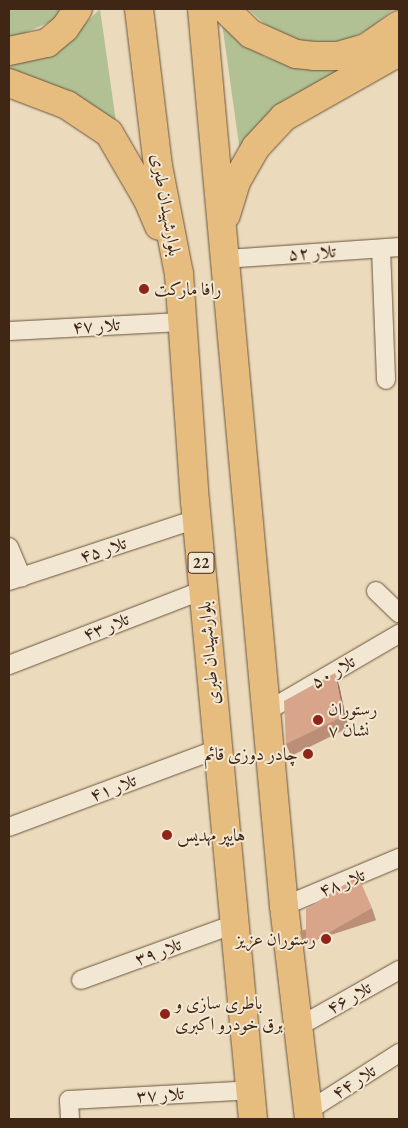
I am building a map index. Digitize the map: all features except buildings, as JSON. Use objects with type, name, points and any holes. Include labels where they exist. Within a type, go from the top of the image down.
[{"type":"highway","points":[[9,52],[46,43],[65,28],[78,9]]},
{"type":"highway","name":"بلوارشهیدان طبری","points":[[139,9],[158,166],[179,274],[196,519],[254,1119]]},
{"type":"highway","points":[[202,9],[284,906],[308,1115]]},
{"type":"highway","points":[[226,9],[251,34],[296,54],[314,56],[338,56],[366,48],[399,25]]},
{"type":"highway","points":[[222,226],[237,180],[256,147],[284,116],[399,52]]},
{"type":"highway","points":[[9,83],[67,105],[109,133],[148,200],[179,274]]},
{"type":"street","name":"تلار ۵۲","points":[[225,260],[399,247]]},
{"type":"street","points":[[381,249],[386,380]]},
{"type":"street","name":"تلار ۴۷","points":[[9,330],[182,322]]},
{"type":"street","name":"تلار ۴۵","points":[[15,579],[196,519]]},
{"type":"street","points":[[9,547],[15,579]]},
{"type":"street","name":"تلار ۴۳","points":[[9,665],[203,590]]},
{"type":"street","points":[[376,591],[399,613]]},
{"type":"street","name":"تلار ۵۰","points":[[267,711],[399,634]]},
{"type":"street","name":"تلار ۴۱","points":[[9,827],[218,749]]},
{"type":"street","name":"تلار ۴۸","points":[[284,906],[399,858]]},
{"type":"street","name":"تلار ۳۹","points":[[81,980],[235,924]]},
{"type":"street","name":"تلار ۴۶","points":[[298,1027],[399,970]]},
{"type":"street","name":"تلار ۴۴","points":[[308,1115],[399,1053]]},
{"type":"street","name":"تلار ۳۷","points":[[70,1119],[69,1100],[251,1090]]},
{"type":"green space","points":[[9,9],[65,9],[54,20],[9,40]]},
{"type":"green space","points":[[100,9],[117,129],[69,92],[9,69],[9,61],[59,49]]},
{"type":"green space","points":[[248,9],[394,9],[369,29],[345,41],[315,44],[289,39],[266,25]]},
{"type":"green space","points":[[222,23],[265,57],[285,63],[363,62],[240,152]]},
{"type":"place","name":"رافا مارکت","points":[[144,289]]},
{"type":"place","name":"رستوران ۷ نشان","points":[[318,720]]},
{"type":"place","name":"چادر دوزی قائم","points":[[308,754]]},
{"type":"place","name":"هایپر مهدیس","points":[[167,835]]},
{"type":"place","name":"رستوران عزیز","points":[[326,939]]},
{"type":"place","name":"باطری سازی و برق خودرو اکبری","points":[[165,1014]]}]
